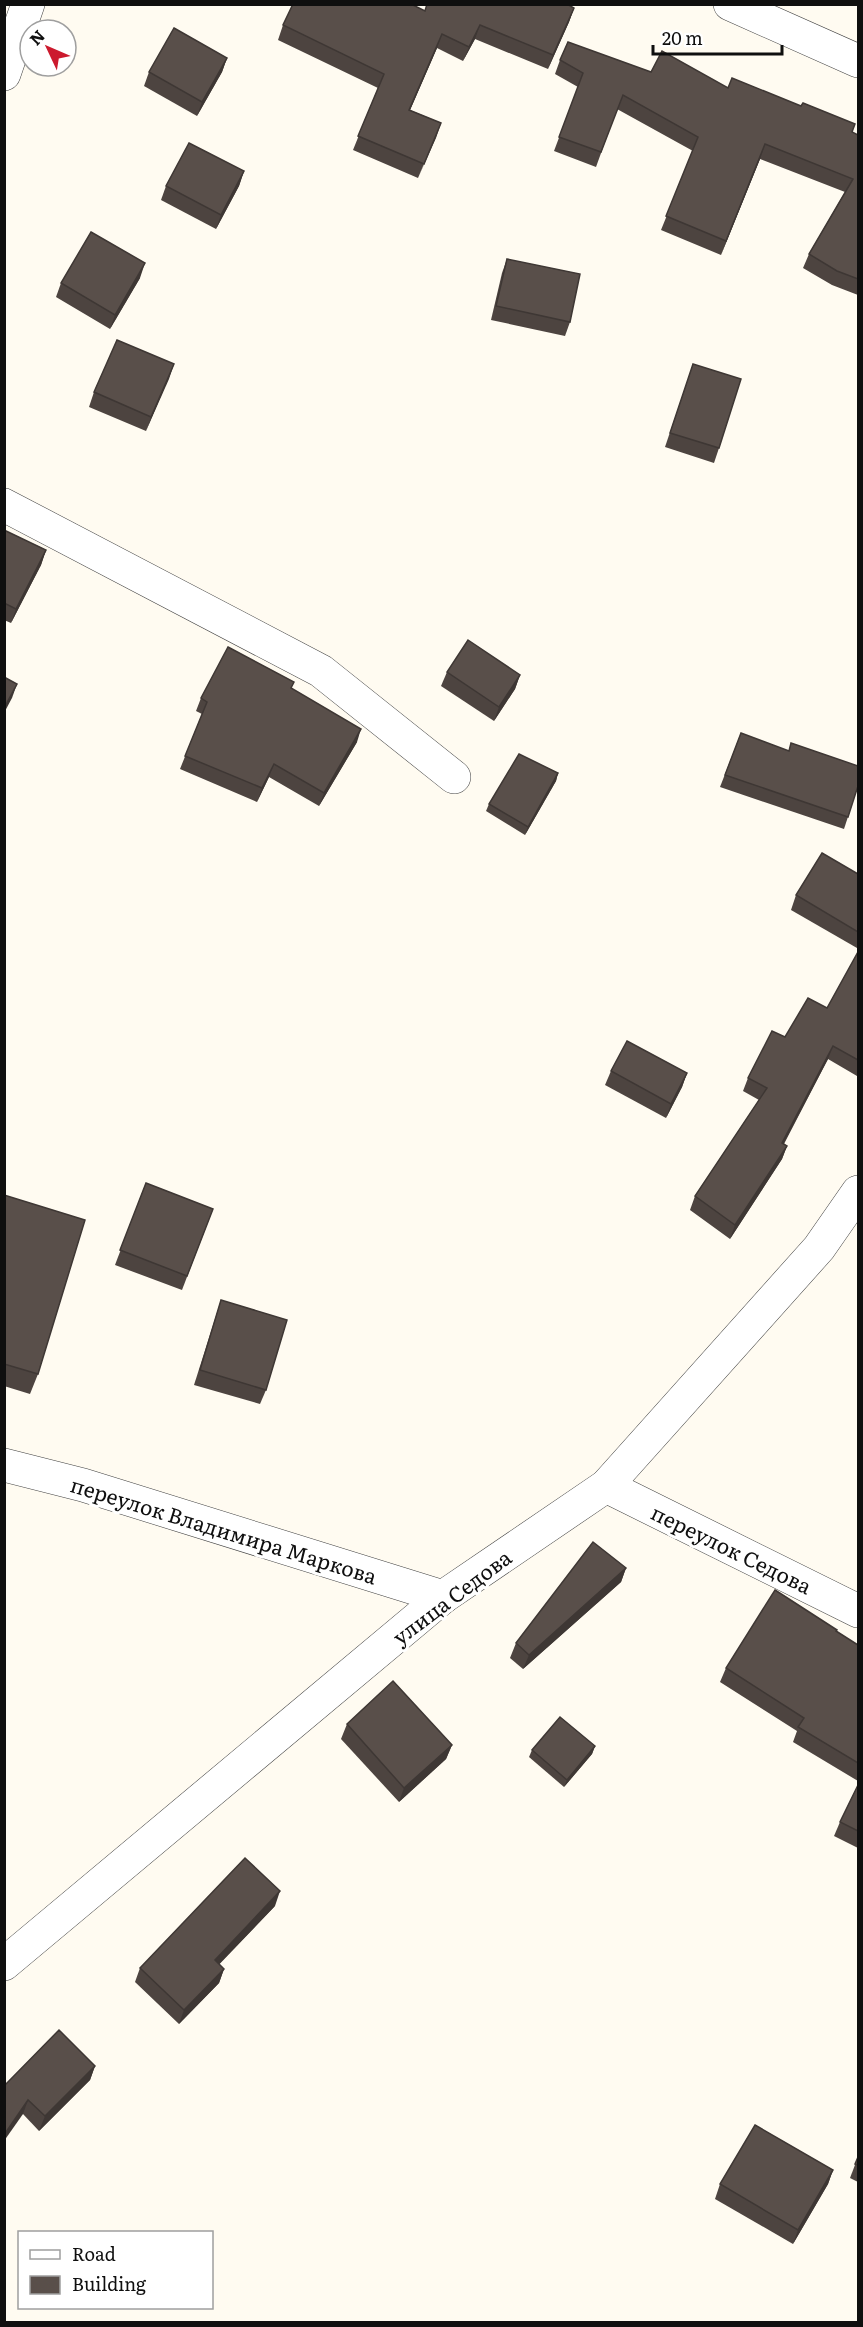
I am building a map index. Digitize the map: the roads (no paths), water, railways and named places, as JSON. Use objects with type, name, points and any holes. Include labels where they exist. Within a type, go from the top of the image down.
[{"type":"street","points":[[4,74],[28,4]]},
{"type":"street","points":[[730,4],[858,61]]},
{"type":"street","points":[[4,505],[321,671],[454,777]]},
{"type":"street","name":"улица Седова","points":[[4,1964],[443,1597],[606,1486],[819,1248],[858,1192]]},
{"type":"street","name":"переулок Владимира Маркова","points":[[4,1466],[83,1485],[443,1597]]},
{"type":"street","name":"переулок Седова","points":[[606,1486],[858,1611]]}]
